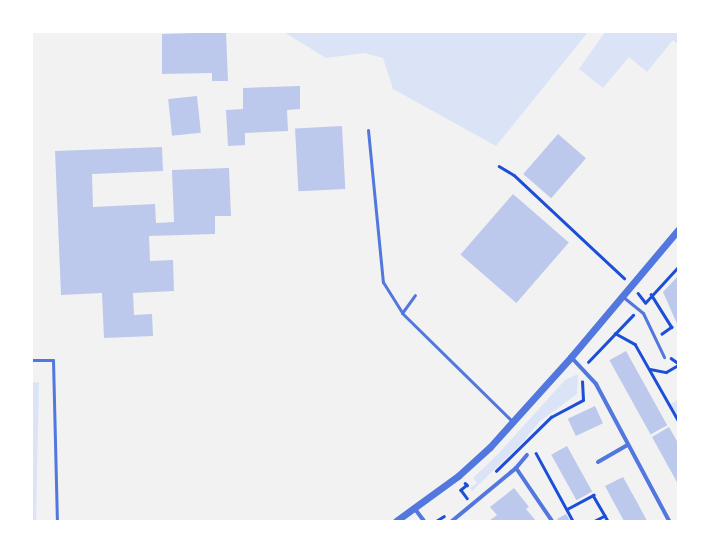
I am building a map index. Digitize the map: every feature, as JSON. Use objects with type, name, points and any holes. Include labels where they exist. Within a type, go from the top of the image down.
[{"type":"street","points":[[396,521],[415,509],[467,468],[514,423],[620,295],[678,230]]},
{"type":"street","points":[[570,357],[582,367],[596,384],[669,521]]},
{"type":"street","points":[[598,462],[628,445]]},
{"type":"street","points":[[452,521],[516,468],[527,455]]},
{"type":"street","points":[[516,468],[552,521]]},
{"type":"street","points":[[415,509],[424,521]]},
{"type":"lane","points":[[368,130],[384,282],[402,313],[514,423]]},
{"type":"lane","points":[[620,295],[643,313],[664,357]]},
{"type":"lane","points":[[402,313],[415,296]]},
{"type":"lane","points":[[32,360],[53,360],[57,521]]},
{"type":"path","points":[[499,166],[514,175],[630,285],[645,302]]},
{"type":"path","points":[[491,476],[551,417],[583,400],[582,367],[678,266]]},
{"type":"path","points":[[651,294],[672,327],[654,338]]},
{"type":"path","points":[[615,333],[635,344],[678,420]]},
{"type":"path","points":[[649,369],[666,372],[678,364],[676,359]]},
{"type":"path","points":[[525,441],[529,445]]},
{"type":"path","points":[[532,449],[540,458],[573,521]]},
{"type":"path","points":[[468,499],[472,494]]},
{"type":"path","points":[[567,509],[593,495],[608,521]]},
{"type":"path","points":[[595,521],[605,516]]},
{"type":"shaded area","points":[[284,32],[588,32],[496,146],[393,89],[383,58],[364,53],[326,58]]},
{"type":"shaded area","points":[[605,32],[678,32],[678,44],[673,40],[647,72],[629,57],[603,88],[579,69]]},
{"type":"shaded area","points":[[578,374],[577,394],[539,422],[523,442],[472,491],[470,488],[477,483],[473,478],[499,453],[565,380]]},
{"type":"shaded area","points":[[39,382],[36,521],[32,521],[32,383]]},
{"type":"shaded area","points":[[678,400],[678,418],[670,404]]},
{"type":"building","points":[[226,32],[228,81],[212,81],[212,73],[162,74],[162,34]]},
{"type":"building","points":[[300,86],[300,109],[287,110],[288,131],[245,133],[245,145],[228,146],[226,110],[243,109],[243,88]]},
{"type":"building","points":[[197,96],[201,133],[172,136],[168,99]]},
{"type":"building","points":[[342,126],[345,189],[298,191],[295,128]]},
{"type":"building","points":[[558,134],[586,158],[551,198],[523,174]]},
{"type":"building","points":[[162,147],[163,171],[92,174],[93,207],[155,204],[156,223],[174,222],[172,170],[229,168],[231,216],[215,216],[215,234],[149,236],[150,261],[173,260],[174,291],[133,293],[134,315],[152,314],[153,336],[104,338],[102,293],[61,295],[55,151]]},
{"type":"building","points":[[513,194],[569,243],[516,303],[461,254]]},
{"type":"building","points":[[678,276],[678,326],[663,292]]},
{"type":"building","points":[[626,351],[667,425],[651,435],[609,360]]},
{"type":"building","points":[[595,406],[603,423],[576,436],[568,419]]},
{"type":"building","points":[[669,427],[678,443],[678,484],[652,437]]},
{"type":"building","points":[[567,446],[592,491],[576,500],[551,455]]},
{"type":"building","points":[[623,477],[647,521],[624,521],[612,499],[605,486]]},
{"type":"building","points":[[514,488],[529,507],[526,509],[536,521],[489,521],[497,515],[490,507]]},
{"type":"building","points":[[566,514],[570,521],[558,521],[557,519]]}]
